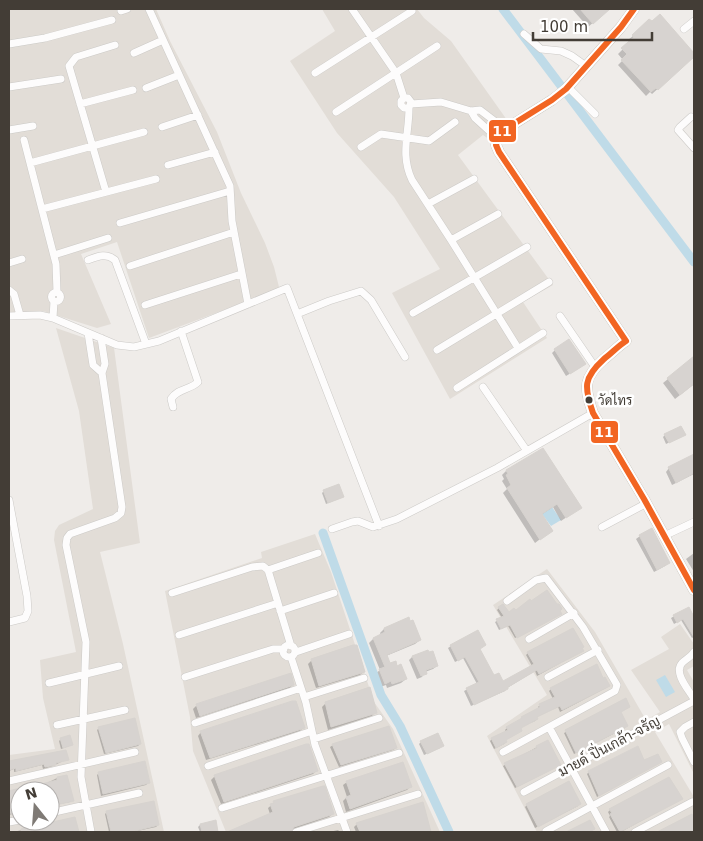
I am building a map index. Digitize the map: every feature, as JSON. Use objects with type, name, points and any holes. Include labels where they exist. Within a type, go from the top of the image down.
[{"type":"street","points":[[149,9],[230,186],[234,232],[248,304]]},
{"type":"street","points":[[352,9],[396,72],[404,98],[401,101],[401,105],[404,108],[441,102],[471,111],[480,110],[505,129]]},
{"type":"street","points":[[634,9],[621,27],[565,90],[499,133],[496,145],[626,341],[594,367],[586,384],[587,392],[593,413],[664,536],[691,578],[694,590]]},
{"type":"street","points":[[315,73],[412,11]]},
{"type":"street","points":[[9,44],[45,38],[112,20]]},
{"type":"street","points":[[684,30],[694,21]]},
{"type":"street","points":[[524,34],[541,49],[561,51],[586,66]]},
{"type":"street","points":[[134,53],[163,40]]},
{"type":"street","points":[[106,192],[71,75],[70,66],[76,58],[115,45]]},
{"type":"street","points":[[336,112],[437,46]]},
{"type":"street","points":[[146,88],[180,75]]},
{"type":"street","points":[[9,87],[61,79]]},
{"type":"street","points":[[80,104],[133,90]]},
{"type":"street","points":[[565,90],[595,114]]},
{"type":"street","points":[[410,106],[404,151],[407,170],[518,348]]},
{"type":"street","points":[[471,111],[475,118],[497,138]]},
{"type":"street","points":[[162,127],[198,115]]},
{"type":"street","points":[[691,117],[678,130],[694,148]]},
{"type":"street","points":[[361,147],[381,134],[429,141],[455,122]]},
{"type":"street","points":[[9,130],[33,126]]},
{"type":"street","points":[[30,163],[144,132]]},
{"type":"street","points":[[24,140],[56,264],[57,292],[60,298],[54,301],[53,318]]},
{"type":"street","points":[[168,165],[215,152]]},
{"type":"street","points":[[428,204],[474,178]]},
{"type":"street","points":[[42,209],[156,179]]},
{"type":"street","points":[[120,223],[230,191]]},
{"type":"street","points":[[452,240],[498,214]]},
{"type":"street","points":[[130,266],[234,232]]},
{"type":"street","points":[[54,255],[108,238]]},
{"type":"street","points":[[413,313],[527,247]]},
{"type":"street","points":[[88,260],[102,255],[109,256],[115,260],[146,344]]},
{"type":"street","points":[[9,263],[22,259]]},
{"type":"street","points":[[145,305],[241,274]]},
{"type":"street","points":[[438,350],[549,282]]},
{"type":"street","points":[[9,316],[40,315],[53,318],[116,345],[134,347],[159,341],[287,288],[380,526]]},
{"type":"street","points":[[9,290],[14,294],[20,315]]},
{"type":"street","points":[[297,314],[354,292],[361,292],[371,300],[405,357]]},
{"type":"street","points":[[560,316],[594,367]]},
{"type":"street","points":[[173,407],[171,398],[175,392],[194,386],[198,382],[181,331]]},
{"type":"street","points":[[457,388],[543,332]]},
{"type":"street","points":[[88,333],[93,365],[102,373]]},
{"type":"street","points":[[91,832],[85,805],[81,764],[86,642],[66,545],[67,538],[76,531],[115,518],[121,513],[122,507],[102,373],[105,364],[101,338]]},
{"type":"street","points":[[483,387],[527,450]]},
{"type":"street","points":[[332,529],[358,521],[369,526],[380,526],[413,512],[593,413]]},
{"type":"street","points":[[9,500],[27,596],[28,611],[25,618],[9,622]]},
{"type":"street","points":[[602,527],[646,503]]},
{"type":"street","points":[[664,536],[694,522]]},
{"type":"street","points":[[268,570],[318,553]]},
{"type":"street","points":[[172,593],[258,566],[263,566],[268,570],[314,739],[347,832]]},
{"type":"street","points":[[503,752],[616,691],[617,682],[574,614],[546,578],[536,580],[507,601]]},
{"type":"street","points":[[280,611],[334,593]]},
{"type":"street","points":[[178,635],[278,603]]},
{"type":"street","points":[[529,639],[574,614]]},
{"type":"street","points":[[185,677],[273,650],[290,651],[349,634]]},
{"type":"street","points":[[548,676],[598,650]]},
{"type":"street","name":"มายด์ ปิ่นเกล้า-จรัญ","points":[[524,792],[694,700],[679,674],[682,663],[693,655]]},
{"type":"street","points":[[49,683],[119,666]]},
{"type":"street","points":[[304,697],[364,678]]},
{"type":"street","points":[[195,723],[301,688]]},
{"type":"street","points":[[58,725],[125,710]]},
{"type":"street","points":[[314,739],[379,718]]},
{"type":"street","points":[[694,722],[680,732],[694,762]]},
{"type":"street","points":[[549,727],[606,832]]},
{"type":"street","points":[[208,766],[312,731]]},
{"type":"street","points":[[9,781],[135,752]]},
{"type":"street","points":[[222,808],[399,754]]},
{"type":"street","points":[[546,831],[668,765]]},
{"type":"street","points":[[60,811],[139,793]]},
{"type":"street","points":[[296,832],[418,794]]},
{"type":"street","points":[[635,832],[692,802]]},
{"type":"shaded area","points":[[9,9],[156,9],[170,41],[217,132],[241,193],[265,243],[274,267],[279,287],[277,290],[149,338],[117,242],[81,254],[111,324],[97,328],[43,311],[9,313]]},
{"type":"shaded area","points":[[322,9],[417,9],[424,18],[451,41],[507,120],[496,130],[493,142],[483,135],[458,155],[553,285],[523,302],[547,338],[450,399],[392,293],[440,269],[394,197],[337,133],[290,61],[335,31]]},
{"type":"shaded area","points":[[56,328],[114,348],[140,543],[100,552],[123,644],[164,832],[9,832],[9,755],[55,749],[43,698],[40,660],[76,652],[54,540],[55,531],[59,525],[93,509],[79,411]]},
{"type":"shaded area","points":[[315,534],[331,572],[374,702],[393,729],[440,832],[226,832],[193,751],[190,717],[165,591],[262,558],[261,552]]},
{"type":"shaded area","points":[[547,569],[595,632],[646,720],[660,712],[631,670],[669,649],[661,637],[680,624],[694,644],[694,666],[687,670],[694,682],[694,774],[669,724],[655,732],[694,797],[694,832],[537,832],[487,736],[547,695],[493,605]]},
{"type":"water","points":[[552,507],[561,520],[551,526],[542,514]]},
{"type":"water","points":[[665,675],[675,692],[666,697],[656,680]]},
{"type":"building","points":[[580,9],[610,9],[593,24]]},
{"type":"building","points":[[660,14],[694,53],[694,57],[658,90],[656,88],[651,92],[621,60],[627,54],[621,48],[634,37],[632,35],[649,19],[652,21]]},
{"type":"building","points":[[569,339],[586,364],[570,374],[554,349]]},
{"type":"building","points":[[694,356],[694,384],[680,395],[667,378]]},
{"type":"building","points":[[681,426],[686,435],[669,443],[664,434]]},
{"type":"building","points":[[543,448],[582,508],[566,518],[557,504],[542,514],[553,531],[540,540],[507,488],[511,485],[506,475],[508,474],[506,470]]},
{"type":"building","points":[[694,454],[694,473],[676,483],[668,467]]},
{"type":"building","points":[[339,484],[344,497],[328,503],[323,490]]},
{"type":"building","points":[[652,528],[670,563],[657,570],[639,535]]},
{"type":"building","points":[[547,590],[561,607],[560,611],[562,614],[517,638],[510,625],[501,629],[496,619],[504,616],[498,607],[503,604],[509,612],[514,608],[516,610],[530,599],[531,601]]},
{"type":"building","points":[[689,607],[694,617],[694,637],[683,619],[677,623],[673,615]]},
{"type":"building","points":[[409,617],[410,621],[413,620],[421,640],[387,655],[390,663],[396,661],[397,666],[401,664],[407,679],[392,684],[391,681],[385,684],[379,669],[385,667],[373,638],[385,632],[384,628]]},
{"type":"building","points":[[573,628],[584,647],[582,648],[584,651],[539,674],[537,670],[508,687],[508,689],[474,705],[466,688],[479,682],[465,657],[458,661],[450,645],[478,630],[486,645],[480,649],[494,675],[499,673],[503,681],[534,664],[527,652]]},
{"type":"building","points":[[357,645],[365,672],[319,686],[311,659]]},
{"type":"building","points":[[428,650],[429,652],[433,651],[438,666],[426,670],[427,674],[421,676],[412,656]]},
{"type":"building","points":[[597,664],[603,678],[605,677],[610,686],[562,710],[560,706],[537,717],[538,719],[521,728],[522,731],[496,748],[491,738],[508,730],[506,727],[540,707],[539,704],[555,697],[550,688]]},
{"type":"building","points":[[291,673],[294,685],[200,716],[196,704]]},
{"type":"building","points":[[370,687],[377,713],[331,727],[325,702]]},
{"type":"building","points":[[626,698],[630,707],[621,712],[628,726],[576,753],[565,730]]},
{"type":"building","points":[[296,701],[305,728],[210,758],[200,731]]},
{"type":"building","points":[[135,718],[141,744],[106,753],[98,727]]},
{"type":"building","points":[[389,726],[397,748],[341,765],[332,744]]},
{"type":"building","points":[[438,733],[444,746],[427,754],[420,741]]},
{"type":"building","points":[[70,735],[73,745],[63,748],[60,738]]},
{"type":"building","points":[[548,740],[561,765],[517,787],[504,763],[537,748],[536,746]]},
{"type":"building","points":[[309,744],[318,771],[224,802],[214,775]]},
{"type":"building","points":[[638,746],[644,760],[658,754],[662,762],[599,796],[588,771]]},
{"type":"building","points":[[66,750],[69,760],[56,763],[56,765],[45,767],[44,764],[16,771],[16,768],[9,770],[9,761]]},
{"type":"building","points":[[145,761],[150,783],[103,794],[98,772]]},
{"type":"building","points":[[403,762],[412,787],[350,809],[346,797],[351,795],[346,781]]},
{"type":"building","points":[[67,775],[74,801],[60,804],[60,781],[53,781],[57,780],[57,777]]},
{"type":"building","points":[[669,777],[683,799],[620,832],[609,809]]},
{"type":"building","points":[[569,781],[581,804],[538,827],[526,804]]},
{"type":"building","points":[[325,786],[334,814],[294,827],[291,832],[227,832],[273,812],[270,804],[274,803],[273,801]]},
{"type":"building","points":[[10,791],[10,810],[9,807]]},
{"type":"building","points":[[154,801],[159,825],[131,832],[111,832],[106,811]]},
{"type":"building","points":[[423,802],[431,832],[360,832],[356,823]]},
{"type":"building","points":[[692,814],[694,832],[657,832]]},
{"type":"building","points":[[75,817],[79,832],[21,832],[60,831],[60,820]]},
{"type":"building","points":[[216,820],[218,832],[202,832],[200,824]]},
{"type":"building","points":[[590,820],[595,829],[589,832],[566,832]]},
{"type":"waterway","points":[[503,9],[694,262]]},
{"type":"waterway","points":[[323,533],[381,695],[400,726],[449,832]]},
{"type":"transit line","name":"11","points":[[634,9],[621,27],[566,89],[552,100],[499,133],[496,145],[626,341],[604,359],[592,372],[587,383],[590,404],[593,413],[644,499],[694,590]]},
{"type":"place","name":"วัดไทร","points":[[589,400]]}]
